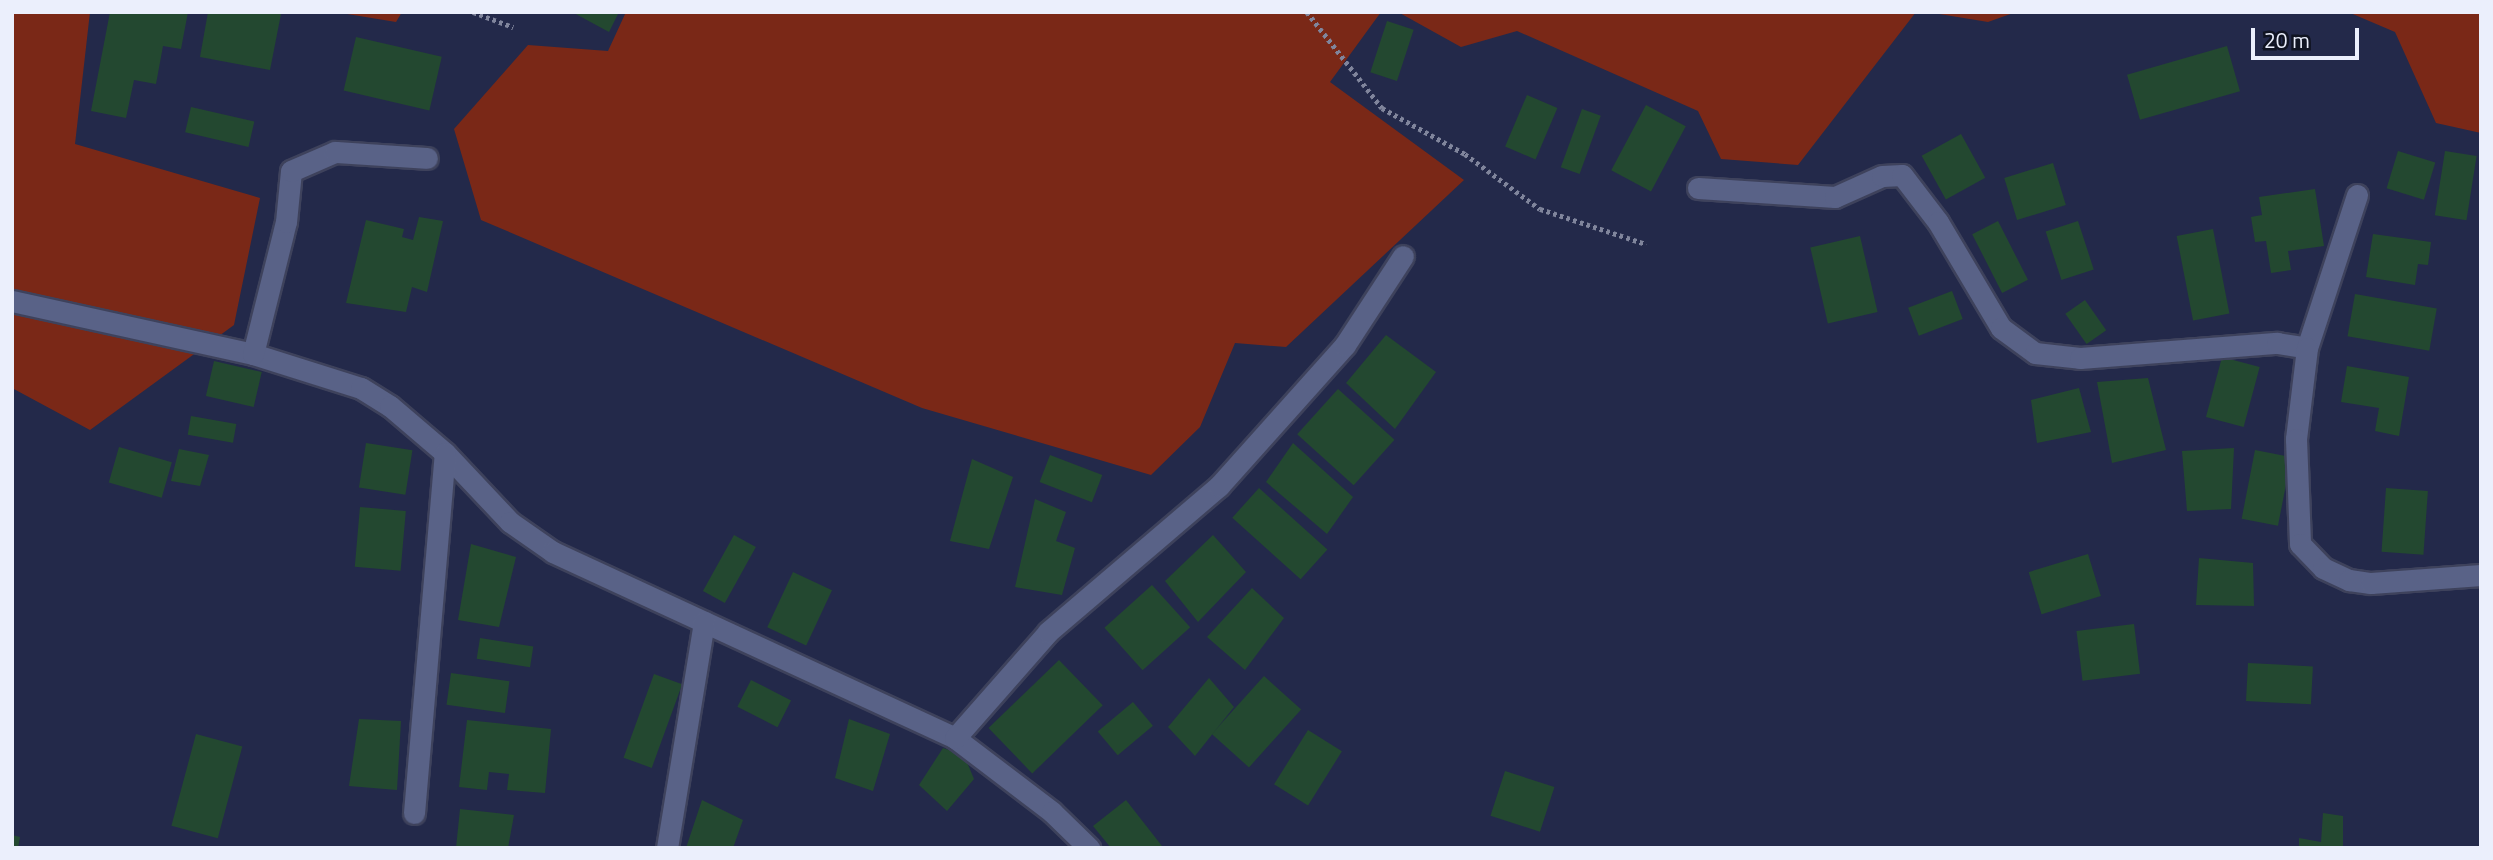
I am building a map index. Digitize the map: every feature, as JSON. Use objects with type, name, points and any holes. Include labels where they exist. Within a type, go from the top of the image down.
[{"type":"street","points":[[253,354],[286,222],[291,170],[335,152],[427,158]]},
{"type":"street","points":[[1698,188],[1835,197],[1882,176],[1902,175],[1938,222],[2001,328],[2035,353],[2080,358],[2277,343],[2308,348]]},
{"type":"street","points":[[2357,195],[2308,348],[2295,439],[2300,544],[2323,568],[2349,580],[2371,583],[2481,575]]},
{"type":"street","points":[[955,738],[1048,632],[1219,486],[1345,345],[1403,256]]},
{"type":"street","points":[[12,301],[253,354],[360,388],[390,406],[445,453],[510,522],[553,552],[955,738],[1089,848]]},
{"type":"street","points":[[414,813],[445,453]]},
{"type":"street","points":[[667,848],[704,622]]},
{"type":"path","points":[[473,12],[513,27]]},
{"type":"path","points":[[1307,12],[1382,108],[1465,154],[1540,209],[1646,244]]},
{"type":"shaded area","points":[[12,12],[90,12],[75,144],[260,198],[234,325],[90,430],[12,388]]},
{"type":"shaded area","points":[[335,12],[402,12],[396,22]]},
{"type":"shaded area","points":[[626,12],[1381,12],[1330,82],[1464,180],[1286,347],[1235,343],[1200,427],[1151,475],[922,408],[481,220],[454,129],[528,45],[608,51]]},
{"type":"shaded area","points":[[1398,12],[1916,12],[1798,165],[1721,159],[1698,111],[1517,31],[1461,47]]},
{"type":"shaded area","points":[[1927,12],[2016,12],[1988,22]]},
{"type":"shaded area","points":[[2348,12],[2481,12],[2481,133],[2436,123],[2395,32]]},
{"type":"building","points":[[110,12],[188,12],[181,49],[163,46],[156,84],[134,80],[126,118],[91,111]]},
{"type":"building","points":[[208,12],[281,14],[270,70],[200,57]]},
{"type":"building","points":[[572,12],[619,12],[609,32]]},
{"type":"building","points":[[1387,21],[1414,30],[1397,81],[1370,72]]},
{"type":"building","points":[[356,37],[442,57],[429,110],[344,91]]},
{"type":"building","points":[[2227,46],[2240,91],[2140,120],[2127,75]]},
{"type":"building","points":[[1527,95],[1557,108],[1535,159],[1505,147]]},
{"type":"building","points":[[1646,105],[1686,126],[1651,191],[1611,170]]},
{"type":"building","points":[[191,107],[254,122],[248,147],[185,132]]},
{"type":"building","points":[[1582,109],[1601,116],[1580,174],[1561,167]]},
{"type":"building","points":[[1961,134],[1985,178],[1946,200],[1922,156]]},
{"type":"building","points":[[2398,151],[2435,162],[2424,200],[2387,188]]},
{"type":"building","points":[[2445,151],[2477,156],[2466,220],[2435,215]]},
{"type":"building","points":[[2053,163],[2066,205],[2017,220],[2004,178]]},
{"type":"building","points":[[2315,189],[2324,246],[2288,251],[2291,270],[2271,273],[2266,241],[2255,242],[2251,217],[2262,215],[2259,197]]},
{"type":"building","points":[[419,217],[443,221],[427,292],[412,287],[406,312],[346,303],[366,220],[404,229],[402,237],[413,240]]},
{"type":"building","points":[[1998,221],[2028,280],[2002,293],[1972,234]]},
{"type":"building","points":[[2078,221],[2094,270],[2061,280],[2046,232]]},
{"type":"building","points":[[2213,229],[2229,313],[2193,320],[2177,236]]},
{"type":"building","points":[[2373,234],[2431,242],[2428,265],[2418,264],[2415,285],[2366,277]]},
{"type":"building","points":[[1860,236],[1878,312],[1828,323],[1810,247]]},
{"type":"building","points":[[1952,291],[1963,319],[1919,336],[1908,308]]},
{"type":"building","points":[[2355,294],[2437,308],[2429,351],[2348,336]]},
{"type":"building","points":[[2085,300],[2106,330],[2087,344],[2065,314]]},
{"type":"building","points":[[1386,335],[1436,372],[1395,429],[1346,383]]},
{"type":"building","points":[[2222,357],[2260,367],[2244,427],[2206,417]]},
{"type":"building","points":[[214,361],[262,372],[254,407],[206,396]]},
{"type":"building","points":[[2347,366],[2409,377],[2399,436],[2375,431],[2379,408],[2341,402]]},
{"type":"building","points":[[2148,378],[2166,450],[2112,463],[2097,382]]},
{"type":"building","points":[[2079,388],[2091,432],[2037,443],[2031,400]]},
{"type":"building","points":[[1338,389],[1394,440],[1354,485],[1297,434]]},
{"type":"building","points":[[191,416],[236,424],[233,443],[188,435]]},
{"type":"building","points":[[366,443],[412,450],[405,495],[359,487]]},
{"type":"building","points":[[1293,443],[1353,497],[1327,534],[1266,482]]},
{"type":"building","points":[[119,447],[172,462],[162,498],[109,483]]},
{"type":"building","points":[[2234,448],[2231,509],[2187,511],[2182,451]]},
{"type":"building","points":[[179,449],[209,455],[200,486],[171,481]]},
{"type":"building","points":[[2255,450],[2291,457],[2278,526],[2242,519]]},
{"type":"building","points":[[1050,455],[1102,475],[1092,502],[1040,482]]},
{"type":"building","points":[[972,459],[1013,477],[989,549],[950,541]]},
{"type":"building","points":[[1259,488],[1327,550],[1301,579],[1232,518]]},
{"type":"building","points":[[2386,488],[2428,491],[2423,555],[2382,552]]},
{"type":"building","points":[[1035,499],[1066,512],[1056,541],[1075,548],[1062,595],[1015,587]]},
{"type":"building","points":[[360,507],[406,511],[401,571],[355,567]]},
{"type":"building","points":[[734,535],[756,547],[725,603],[703,591]]},
{"type":"building","points":[[1213,535],[1246,572],[1198,622],[1165,581]]},
{"type":"building","points":[[471,544],[516,557],[499,627],[458,620]]},
{"type":"building","points":[[2088,554],[2101,596],[2042,614],[2029,572]]},
{"type":"building","points":[[2199,558],[2253,563],[2254,606],[2196,605]]},
{"type":"building","points":[[793,572],[832,590],[806,645],[767,627]]},
{"type":"building","points":[[1152,585],[1190,627],[1143,670],[1104,628]]},
{"type":"building","points":[[1252,588],[1284,618],[1245,670],[1207,637]]},
{"type":"building","points":[[2134,624],[2140,674],[2083,681],[2076,631]]},
{"type":"building","points":[[480,638],[533,646],[530,667],[477,659]]},
{"type":"building","points":[[1059,660],[1103,705],[1032,773],[989,728]]},
{"type":"building","points":[[2248,663],[2313,666],[2311,704],[2246,701]]},
{"type":"building","points":[[451,673],[509,681],[505,713],[447,705]]},
{"type":"building","points":[[654,674],[682,684],[652,768],[624,758]]},
{"type":"building","points":[[1264,676],[1301,709],[1249,767],[1212,734]]},
{"type":"building","points":[[1209,678],[1234,707],[1195,756],[1168,727]]},
{"type":"building","points":[[751,680],[791,700],[777,727],[737,707]]},
{"type":"building","points":[[1133,702],[1153,726],[1118,755],[1098,732]]},
{"type":"building","points":[[359,719],[401,721],[397,790],[349,786]]},
{"type":"building","points":[[849,719],[890,734],[873,791],[835,778]]},
{"type":"building","points":[[467,720],[551,729],[545,793],[507,790],[509,774],[489,772],[487,790],[459,787]]},
{"type":"building","points":[[1308,730],[1342,751],[1308,805],[1274,784]]},
{"type":"building","points":[[196,734],[242,746],[218,838],[171,826]]},
{"type":"building","points":[[943,748],[964,755],[974,779],[947,811],[919,785]]},
{"type":"building","points":[[1505,771],[1554,787],[1540,832],[1490,816]]},
{"type":"building","points":[[702,800],[743,820],[733,848],[686,848]]},
{"type":"building","points":[[1126,800],[1162,846],[1160,848],[1111,848],[1093,826]]},
{"type":"building","points":[[460,809],[514,815],[508,848],[456,848]]},
{"type":"building","points":[[2323,813],[2343,816],[2343,848],[2299,848],[2299,838],[2321,842]]},
{"type":"building","points":[[12,835],[20,837],[18,848],[12,848]]}]
